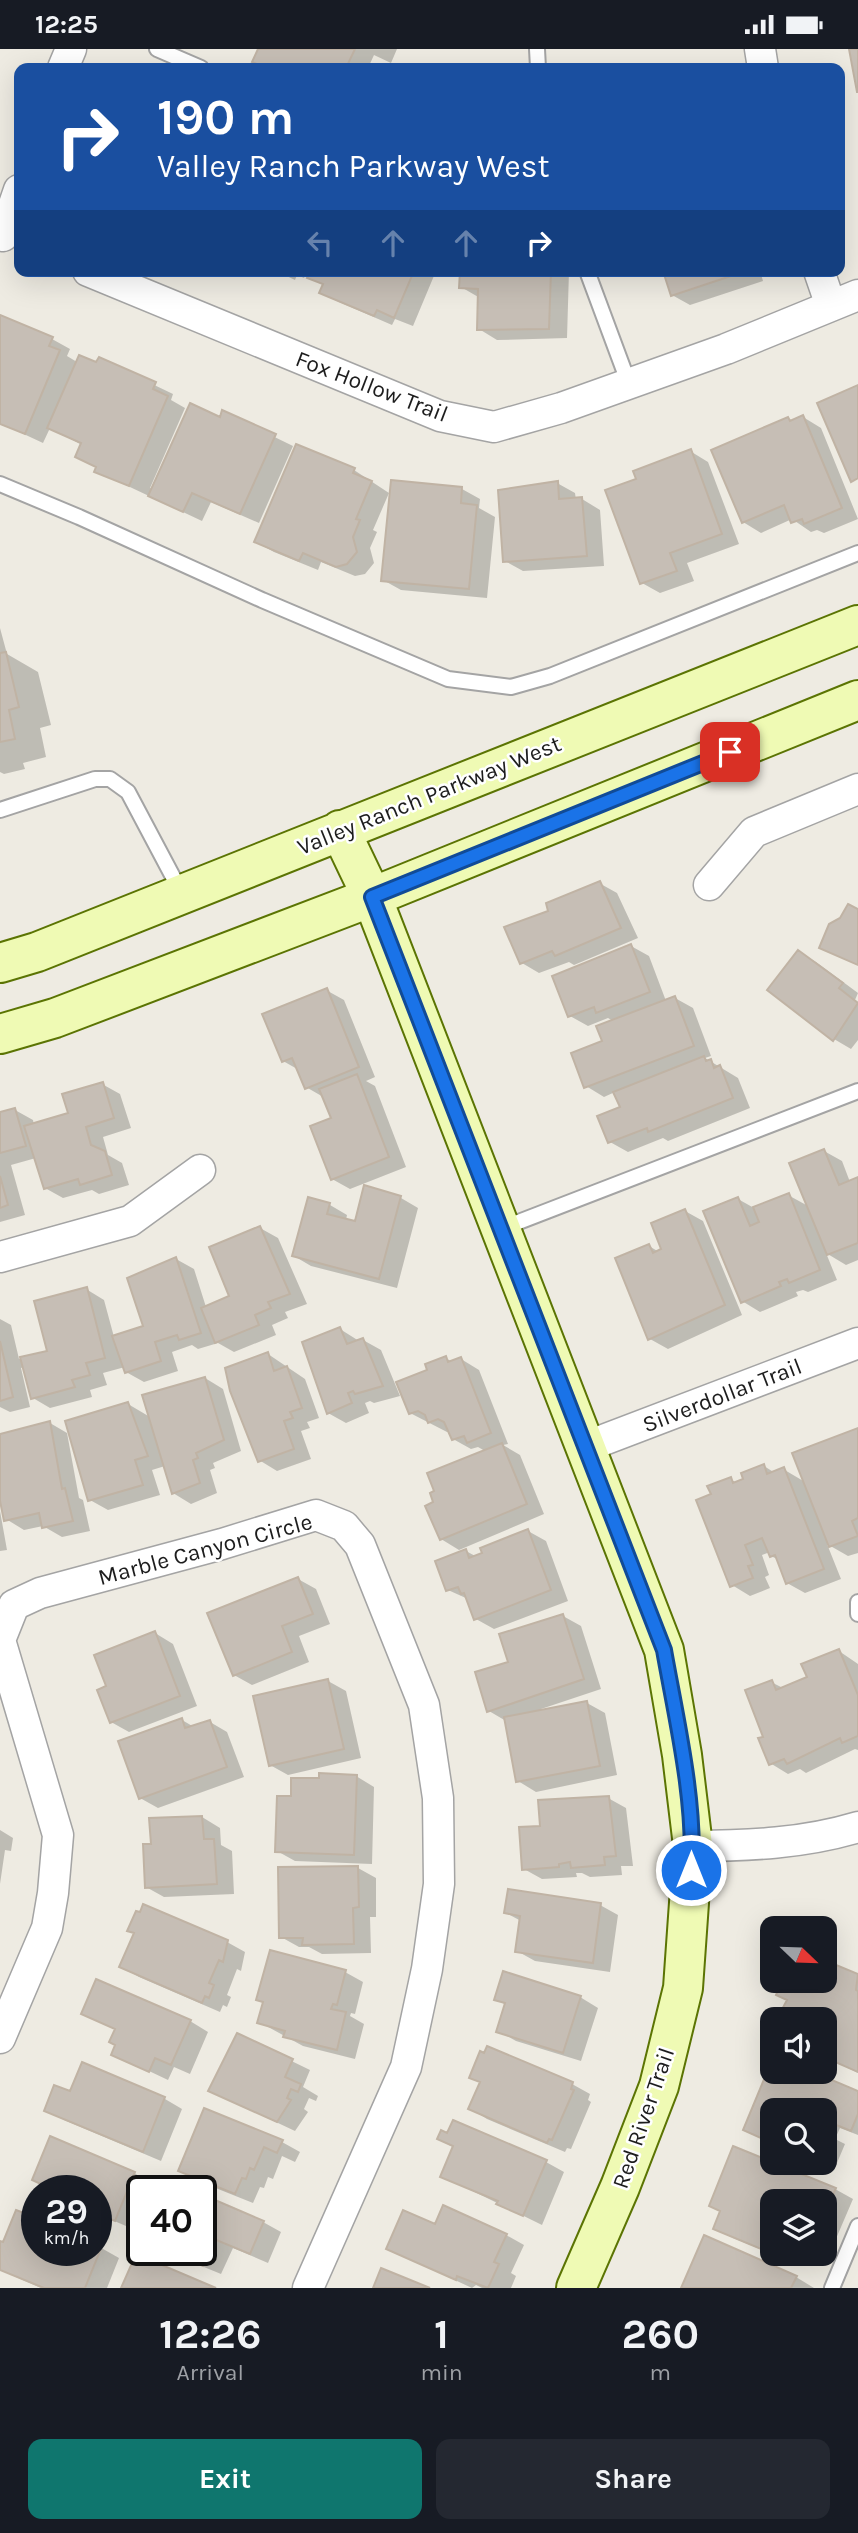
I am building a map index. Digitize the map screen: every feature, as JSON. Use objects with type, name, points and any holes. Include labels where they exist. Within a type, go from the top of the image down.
[{"type":"main road","name":"Valley Ranch Parkway West","points":[[0,963],[37,952],[858,625]]},
{"type":"main road","points":[[0,1034],[55,1018],[372,897],[858,700]]},
{"type":"main road","name":"Red River Trail","points":[[340,830],[372,897],[664,1650],[682,1755],[693,1846],[683,1988],[659,2086],[620,2187],[576,2288]]},
{"type":"street","points":[[7,238],[14,210]]},
{"type":"street","name":"Fox Hollow Trail","points":[[103,277],[440,416],[494,427],[561,408],[629,384],[726,349],[845,301]]},
{"type":"street","points":[[824,277],[845,301]]},
{"type":"street","points":[[709,885],[754,832],[858,789]]},
{"type":"street","points":[[0,1257],[130,1221],[200,1170]]},
{"type":"street","name":"Silverdollar Trail","points":[[585,1447],[858,1343]]},
{"type":"street","name":"Marble Canyon Circle","points":[[0,2038],[47,1928],[58,1835],[0,1640],[15,1605],[40,1593],[316,1515],[344,1527],[360,1545],[424,1705],[438,1798],[439,1884],[427,1969],[406,2067],[308,2288]]},
{"type":"street","points":[[693,1846],[754,1846],[839,1833],[858,1827]]},
{"type":"lane","points":[[157,49],[189,63]]},
{"type":"lane","points":[[589,277],[629,384]]},
{"type":"lane","points":[[0,484],[448,679],[511,687],[550,676],[858,553]]},
{"type":"lane","points":[[0,810],[95,779],[110,779],[128,792],[182,893]]},
{"type":"lane","points":[[501,1229],[858,1091]]},
{"type":"lane","points":[[858,1602],[858,1614]]},
{"type":"lane","points":[[832,2288],[858,2226]]},
{"type":"building","points":[[258,49],[355,49],[348,63],[252,62]]},
{"type":"building","points":[[849,49],[858,49],[858,92],[857,92]]},
{"type":"building","points":[[411,277],[394,318],[377,310],[374,316],[319,293],[323,284],[307,278]]},
{"type":"building","points":[[460,277],[551,277],[549,329],[477,330],[478,289],[459,288]]},
{"type":"building","points":[[665,277],[728,277],[671,296]]},
{"type":"building","points":[[0,315],[53,337],[49,346],[60,350],[25,434],[0,424]]},
{"type":"building","points":[[79,355],[96,362],[99,357],[156,382],[153,389],[168,396],[129,486],[94,472],[96,467],[75,457],[81,443],[47,428]]},
{"type":"building","points":[[858,385],[858,478],[851,482],[817,403]]},
{"type":"building","points":[[190,403],[220,417],[222,410],[276,434],[240,514],[192,493],[183,512],[148,496]]},
{"type":"building","points":[[803,415],[842,508],[804,524],[802,519],[791,523],[784,505],[742,523],[711,450],[788,417],[790,421]]},
{"type":"building","points":[[296,444],[355,468],[353,473],[372,481],[356,519],[360,520],[353,537],[357,552],[347,564],[336,567],[303,553],[299,561],[254,542]]},
{"type":"building","points":[[691,449],[722,534],[670,553],[677,571],[640,584],[605,490],[636,479],[633,471]]},
{"type":"building","points":[[391,480],[462,487],[461,503],[477,505],[469,589],[381,581]]},
{"type":"building","points":[[558,481],[559,499],[582,497],[587,556],[503,562],[498,490]]},
{"type":"building","points":[[6,652],[19,707],[9,710],[15,739],[0,742],[0,653]]},
{"type":"building","points":[[600,881],[621,928],[555,956],[552,951],[520,964],[504,927],[548,911],[546,903]]},
{"type":"building","points":[[848,904],[858,909],[858,965],[819,948],[829,924],[840,918]]},
{"type":"building","points":[[631,944],[650,992],[596,1013],[594,1007],[568,1017],[552,976]]},
{"type":"building","points":[[798,950],[843,983],[839,988],[858,1003],[833,1041],[767,990]]},
{"type":"building","points":[[327,988],[359,1067],[305,1089],[292,1058],[282,1062],[262,1014]]},
{"type":"building","points":[[675,996],[694,1046],[584,1088],[571,1053],[602,1041],[596,1026]]},
{"type":"building","points":[[704,1056],[706,1061],[711,1059],[714,1068],[720,1065],[733,1098],[648,1132],[647,1128],[608,1143],[597,1116],[620,1107],[613,1092]]},
{"type":"building","points":[[357,1074],[389,1157],[331,1180],[310,1126],[331,1118],[319,1089]]},
{"type":"building","points":[[103,1082],[114,1118],[86,1127],[91,1145],[105,1151],[112,1175],[80,1185],[78,1179],[44,1189],[24,1126],[68,1113],[62,1094]]},
{"type":"building","points":[[15,1108],[26,1146],[0,1153],[0,1112]]},
{"type":"building","points":[[824,1149],[839,1185],[858,1177],[858,1243],[827,1255],[789,1163]]},
{"type":"building","points":[[0,1176],[8,1205],[0,1208]]},
{"type":"building","points":[[364,1185],[401,1196],[379,1279],[292,1256],[308,1197],[330,1203],[327,1214],[355,1221]]},
{"type":"building","points":[[789,1193],[820,1270],[789,1283],[787,1279],[779,1282],[781,1286],[741,1303],[703,1211],[738,1197],[750,1226],[759,1222],[753,1207]]},
{"type":"building","points":[[685,1209],[725,1305],[648,1340],[615,1258],[649,1244],[653,1253],[661,1249],[651,1223]]},
{"type":"building","points":[[260,1226],[290,1294],[268,1302],[271,1308],[255,1315],[259,1325],[215,1343],[201,1308],[229,1296],[209,1247]]},
{"type":"building","points":[[176,1257],[201,1333],[179,1340],[177,1335],[155,1342],[161,1361],[125,1373],[112,1336],[143,1326],[127,1278]]},
{"type":"building","points":[[87,1287],[105,1358],[86,1363],[90,1375],[72,1380],[75,1387],[31,1399],[20,1357],[47,1351],[34,1301]]},
{"type":"building","points":[[340,1327],[347,1344],[363,1338],[383,1386],[355,1394],[353,1391],[348,1393],[352,1403],[327,1414],[302,1342]]},
{"type":"building","points":[[0,1341],[13,1397],[0,1401]]},
{"type":"building","points":[[268,1352],[274,1371],[287,1366],[302,1408],[290,1412],[293,1418],[284,1421],[294,1449],[258,1462],[230,1391],[225,1368]]},
{"type":"building","points":[[446,1356],[448,1362],[461,1357],[491,1433],[467,1443],[464,1436],[452,1440],[444,1422],[438,1419],[428,1423],[425,1415],[418,1411],[409,1414],[396,1382],[427,1370],[425,1364]]},
{"type":"building","points":[[205,1377],[224,1440],[196,1453],[198,1458],[193,1460],[200,1483],[172,1494],[142,1395]]},
{"type":"building","points":[[128,1402],[148,1456],[135,1460],[143,1485],[88,1501],[65,1421]]},
{"type":"building","points":[[50,1421],[62,1489],[65,1488],[73,1521],[42,1528],[39,1513],[4,1521],[0,1501],[0,1434]]},
{"type":"building","points":[[858,1428],[858,1518],[852,1521],[858,1536],[829,1547],[792,1453]]},
{"type":"building","points":[[502,1443],[527,1504],[440,1540],[425,1506],[433,1502],[430,1493],[434,1491],[427,1473]]},
{"type":"building","points":[[764,1464],[767,1474],[784,1467],[824,1569],[786,1584],[775,1555],[770,1557],[762,1538],[745,1545],[753,1565],[748,1566],[753,1578],[730,1587],[696,1500],[711,1494],[707,1486],[731,1477],[733,1483],[743,1479],[741,1473]]},
{"type":"building","points":[[528,1529],[551,1590],[474,1620],[464,1593],[461,1594],[458,1587],[446,1591],[435,1561],[466,1549],[469,1558],[482,1553],[480,1548]]},
{"type":"building","points":[[298,1577],[313,1614],[282,1626],[292,1652],[233,1676],[207,1613]]},
{"type":"building","points":[[563,1614],[584,1679],[487,1712],[475,1672],[508,1662],[499,1634]]},
{"type":"building","points":[[155,1631],[180,1696],[110,1723],[97,1690],[106,1686],[94,1655]]},
{"type":"building","points":[[839,1649],[858,1695],[858,1736],[842,1743],[840,1738],[787,1764],[784,1759],[769,1765],[758,1738],[763,1737],[745,1690],[772,1680],[776,1690],[807,1677],[801,1664]]},
{"type":"building","points":[[328,1679],[344,1749],[269,1766],[253,1696]]},
{"type":"building","points":[[587,1701],[600,1766],[516,1782],[504,1717]]},
{"type":"building","points":[[182,1718],[185,1728],[210,1720],[227,1767],[139,1799],[118,1741]]},
{"type":"building","points":[[319,1773],[357,1775],[354,1855],[275,1852],[277,1796],[291,1796],[291,1778],[319,1778]]},
{"type":"building","points":[[609,1796],[616,1856],[604,1857],[605,1865],[571,1868],[570,1862],[559,1864],[559,1867],[522,1870],[519,1827],[540,1826],[538,1800]]},
{"type":"building","points":[[202,1816],[204,1839],[214,1839],[217,1884],[145,1888],[143,1844],[151,1844],[149,1818]]},
{"type":"building","points":[[358,1866],[359,1907],[353,1908],[354,1944],[302,1945],[303,1938],[279,1938],[278,1867]]},
{"type":"building","points":[[508,1889],[601,1903],[593,1963],[515,1952],[520,1916],[504,1913]]},
{"type":"building","points":[[143,1904],[228,1940],[223,1962],[219,1960],[209,1983],[214,1985],[209,1998],[205,1996],[202,2003],[119,1967],[134,1933],[127,1931],[136,1911],[140,1912]]},
{"type":"building","points":[[270,1950],[346,1970],[337,2005],[333,2004],[331,2009],[346,2012],[337,2050],[283,2037],[285,2031],[257,2023],[263,2002],[256,2000]]},
{"type":"building","points":[[837,1965],[858,1974],[858,2072],[837,2063],[837,2007],[783,2007],[787,2000],[776,1995],[837,1993]]},
{"type":"building","points":[[503,1971],[581,1996],[563,2053],[496,2032],[505,2003],[494,2000]]},
{"type":"building","points":[[96,1979],[191,2020],[171,2065],[155,2058],[149,2072],[111,2055],[115,2045],[109,2042],[115,2029],[81,2014]]},
{"type":"building","points":[[237,2033],[293,2059],[285,2077],[301,2084],[298,2092],[291,2089],[287,2098],[291,2100],[277,2122],[208,2091]]},
{"type":"building","points":[[487,2046],[573,2082],[571,2089],[574,2090],[552,2140],[549,2139],[547,2143],[468,2109],[480,2082],[469,2078],[480,2051],[484,2053]]},
{"type":"building","points":[[82,2062],[165,2097],[143,2152],[44,2111],[54,2085],[70,2091]]},
{"type":"building","points":[[837,2082],[858,2091],[858,2114],[851,2131],[837,2125],[837,2098],[760,2098],[760,2138],[743,2130],[762,2084]]},
{"type":"building","points":[[204,2108],[283,2140],[277,2153],[264,2147],[254,2170],[250,2168],[246,2179],[242,2178],[235,2194],[217,2187],[217,2175],[188,2175],[178,2171]]},
{"type":"building","points":[[453,2120],[547,2160],[523,2216],[496,2204],[498,2201],[440,2177],[453,2146],[437,2139],[441,2130],[447,2133]]},
{"type":"building","points":[[50,2136],[135,2172],[134,2175],[126,2175],[126,2194],[115,2221],[112,2220],[112,2175],[34,2175]]},
{"type":"building","points":[[733,2146],[760,2157],[760,2175],[804,2175],[836,2188],[760,2189],[760,2248],[713,2229],[720,2211],[709,2206]]},
{"type":"building","points":[[217,2201],[264,2221],[250,2254],[217,2240]]},
{"type":"building","points":[[443,2205],[507,2234],[494,2262],[499,2264],[488,2288],[457,2276],[456,2280],[386,2249],[403,2210],[435,2224]]},
{"type":"building","points":[[16,2210],[21,2212],[21,2266],[94,2266],[85,2288],[44,2288],[0,2270],[0,2241],[3,2242]]},
{"type":"building","points":[[704,2235],[760,2260],[760,2266],[774,2266],[797,2276],[791,2288],[681,2288]]},
{"type":"building","points":[[131,2266],[164,2266],[216,2288],[121,2288]]},
{"type":"building","points":[[381,2268],[430,2288],[373,2288]]},
{"type":"route","points":[[691,1870],[693,1846],[682,1755],[664,1650],[372,897],[730,752]]}]
